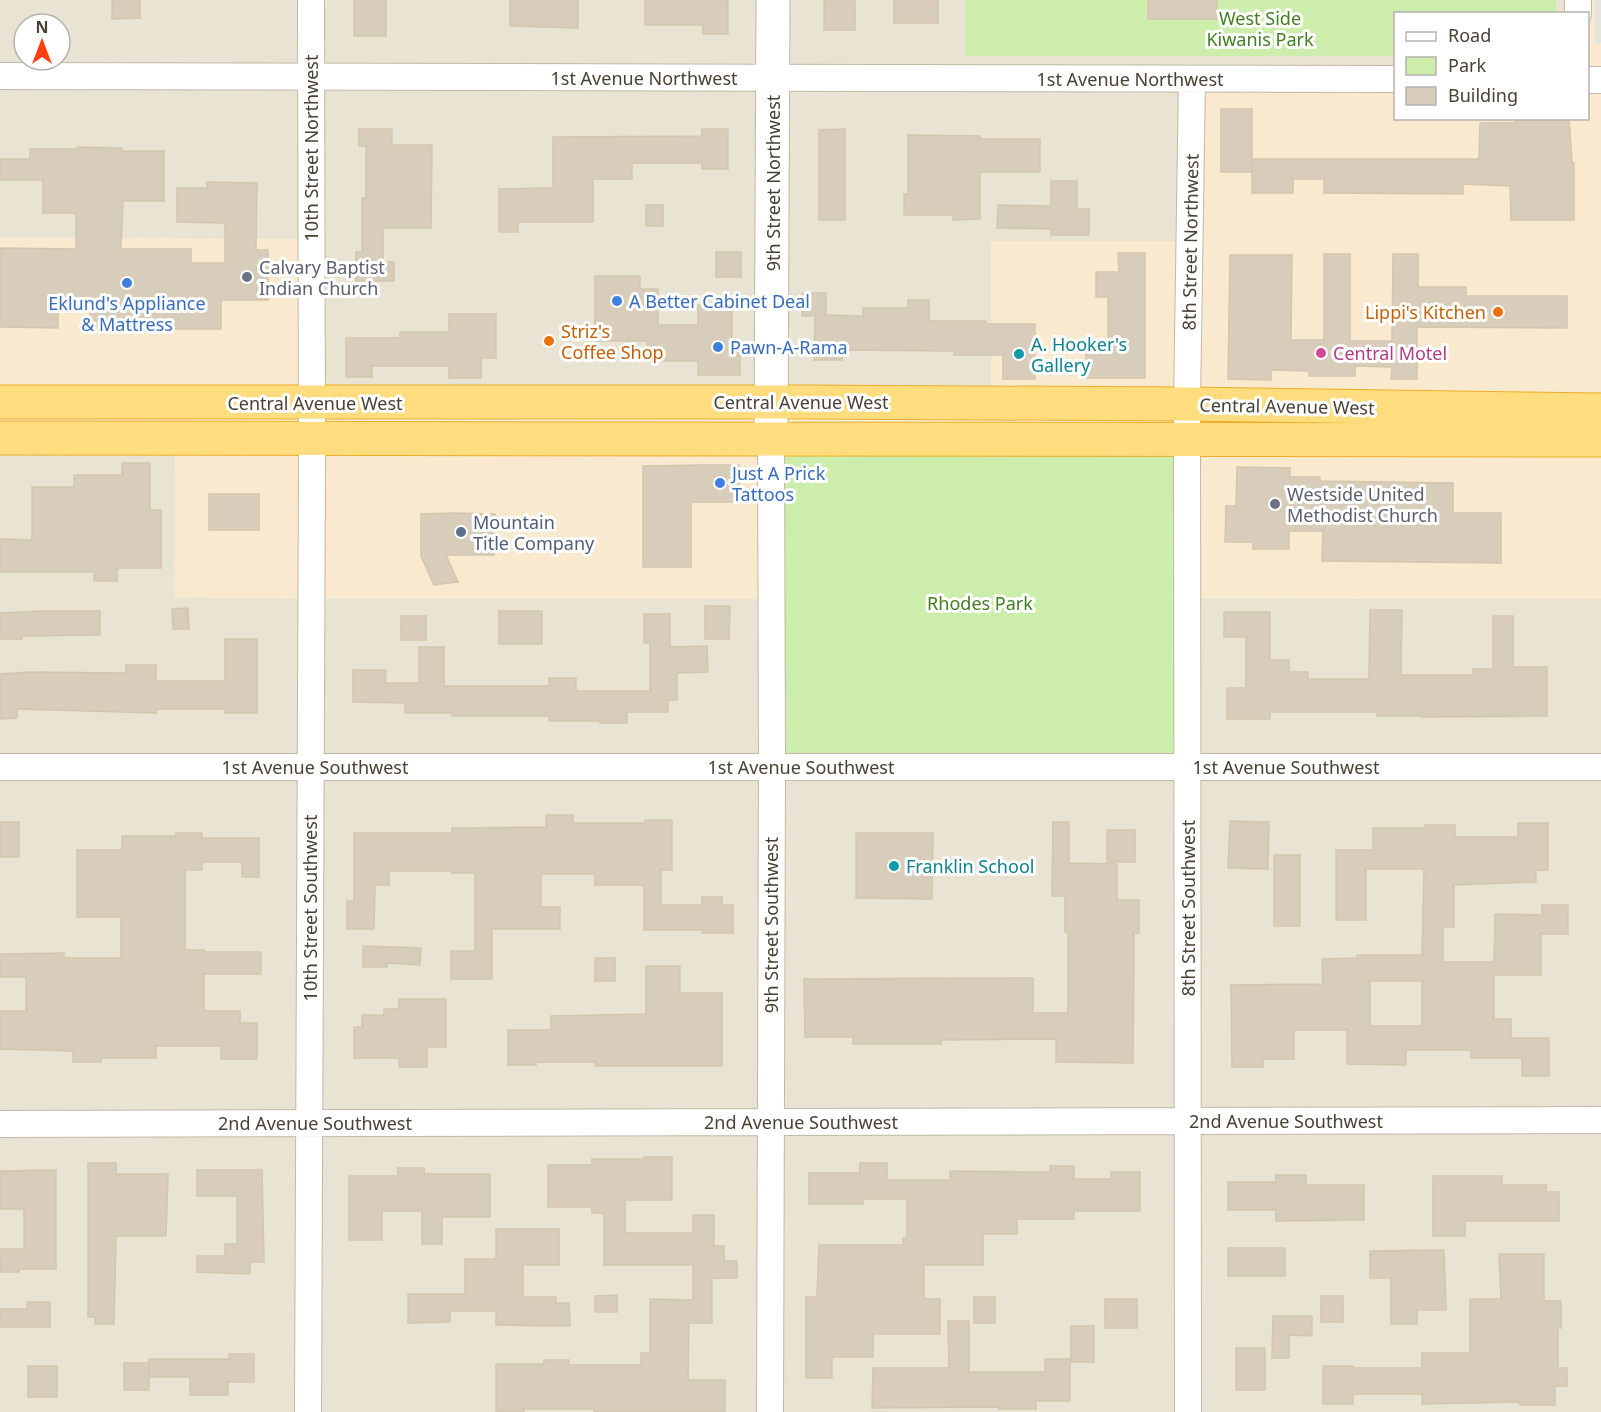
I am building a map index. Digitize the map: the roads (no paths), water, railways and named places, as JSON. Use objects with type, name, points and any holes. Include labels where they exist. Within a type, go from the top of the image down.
[{"type":"highway","name":"Central Avenue West","points":[[0,402],[1187,404],[1601,410]]},
{"type":"highway","name":"Central Avenue West","points":[[0,438],[1601,440]]},
{"type":"street","name":"10th Street Northwest","points":[[311,0],[312,404]]},
{"type":"street","name":"9th Street Northwest","points":[[771,439],[773,0]]},
{"type":"street","name":"1st Avenue Northwest","points":[[0,76],[1394,79]]},
{"type":"street","name":"8th Street Northwest","points":[[1187,404],[1192,79]]},
{"type":"street","name":"10th Street Southwest","points":[[308,1412],[312,404]]},
{"type":"street","name":"8th Street Southwest","points":[[1187,404],[1189,438],[1188,1412]]},
{"type":"street","name":"9th Street Southwest","points":[[770,1412],[771,439]]},
{"type":"street","name":"1st Avenue Southwest","points":[[0,767],[1601,767]]},
{"type":"street","name":"2nd Avenue Southwest","points":[[0,1124],[1601,1120]]},
{"type":"place","name":"Calvary Baptist Indian Church","points":[[247,277]]},
{"type":"place","name":"Eklund's Appliance & Mattress","points":[[127,283]]},
{"type":"place","name":"A Better Cabinet Deal","points":[[617,301]]},
{"type":"place","name":"Lippi's Kitchen","points":[[1498,312]]},
{"type":"place","name":"Striz's Coffee Shop","points":[[549,341]]},
{"type":"place","name":"Pawn-A-Rama","points":[[718,347]]},
{"type":"place","name":"Central Motel","points":[[1321,353]]},
{"type":"place","name":"A. Hooker's Gallery","points":[[1019,354]]},
{"type":"place","name":"Just A Prick Tattoos","points":[[720,483]]},
{"type":"place","name":"Westside United Methodist Church","points":[[1275,504]]},
{"type":"place","name":"Mountain Title Company","points":[[461,532]]},
{"type":"place","name":"Franklin School","points":[[894,866]]},
{"type":"park label","name":"West Side Kiwanis Park","points":[[1260,28]]},
{"type":"park label","name":"Rhodes Park","points":[[980,603]]}]
